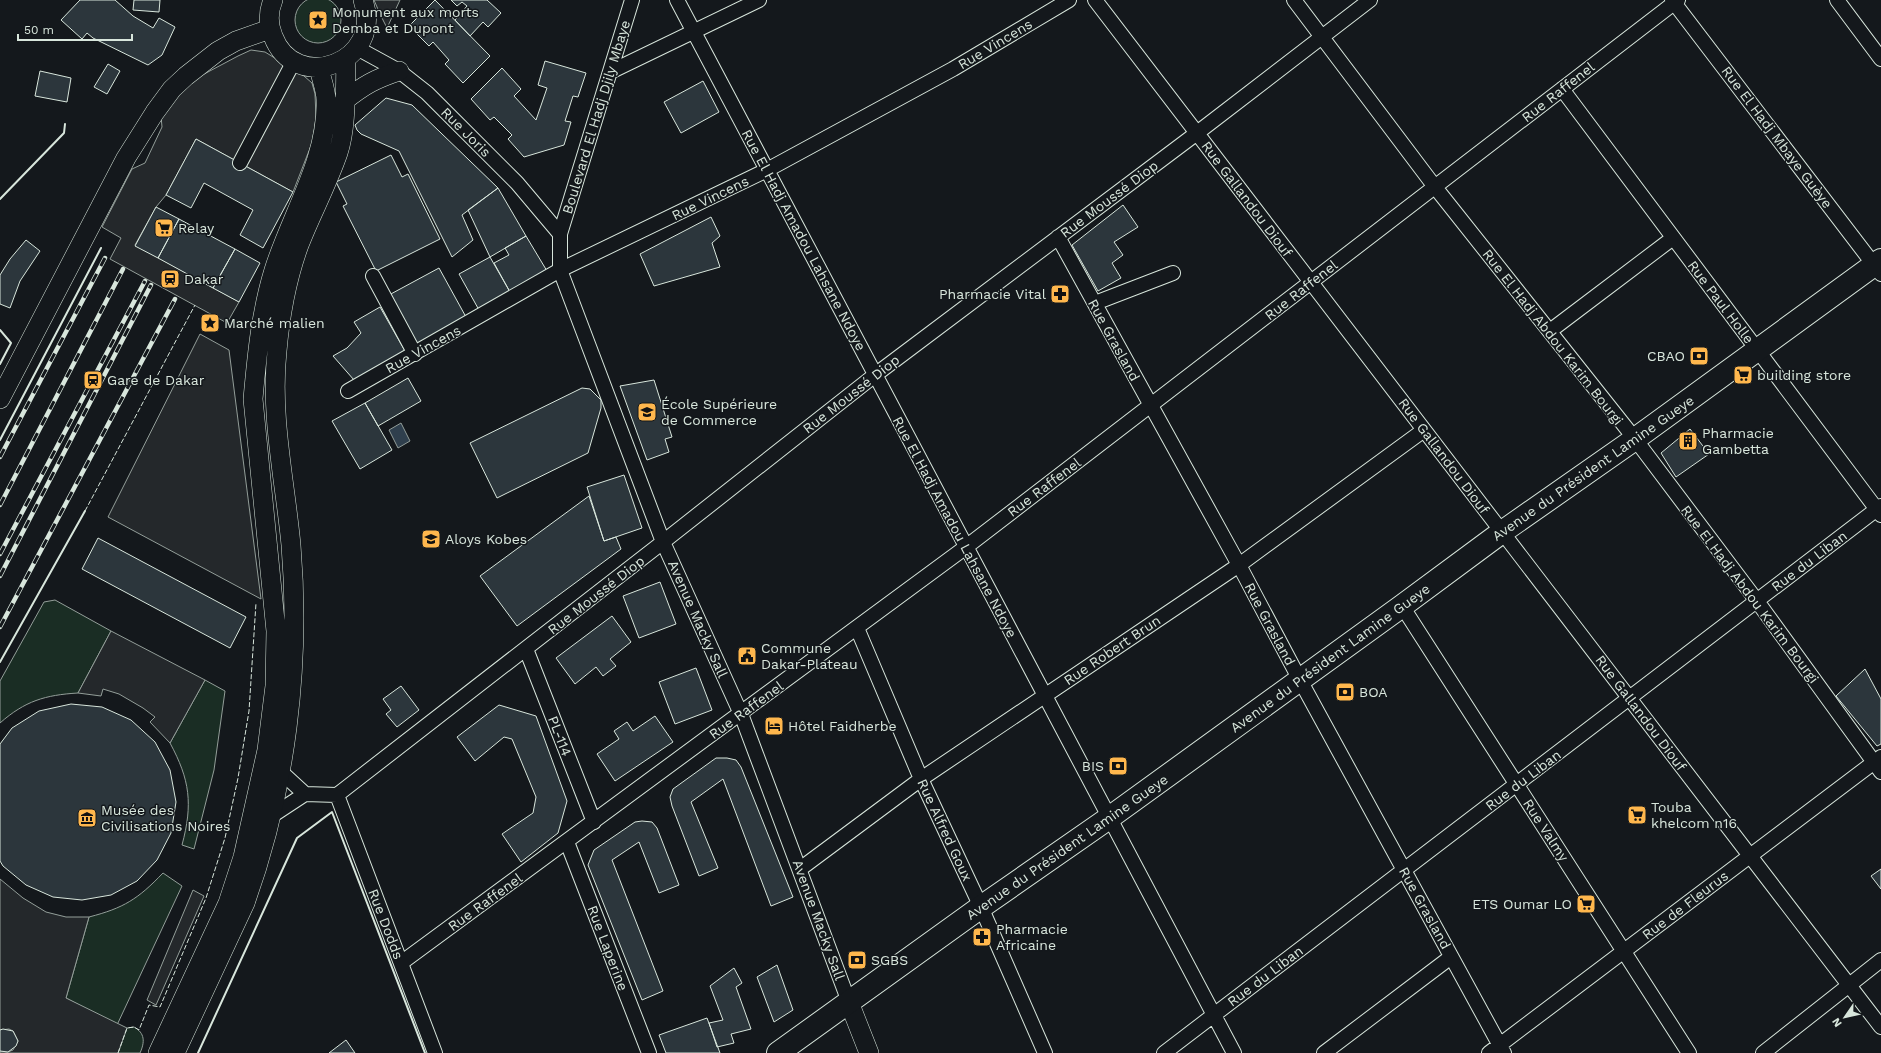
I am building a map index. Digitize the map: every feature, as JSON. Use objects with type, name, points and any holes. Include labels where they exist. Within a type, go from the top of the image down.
[{"type":"main road","name":"Avenue du Président Lamine Gueye","points":[[778,1053],[981,907],[1110,818],[1502,532],[1635,439],[1757,350],[1879,267]]},
{"type":"street","points":[[273,0],[269,18],[270,30],[275,42],[283,53],[294,61],[306,66],[319,68],[333,65],[352,54],[362,41],[367,24],[367,15],[363,0]]},
{"type":"street","name":"Boulevard El Hadj Djily Mbaye","points":[[560,234],[632,0]]},
{"type":"street","name":"Rue El Hadj Amadou Lahsane Ndoye","points":[[677,0],[1234,1053]]},
{"type":"street","points":[[610,72],[759,0]]},
{"type":"street","name":"Rue Vincens","points":[[348,391],[560,270],[767,170],[953,69],[1069,0]]},
{"type":"street","name":"Rue Gallandou Diouf","points":[[1095,0],[1881,1027]]},
{"type":"street","name":"Rue El Hadj Abdou Karim Bourgi","points":[[1294,0],[1435,187],[1635,439],[1879,764]]},
{"type":"street","name":"Rue Moussé Diop","points":[[337,795],[664,542],[875,375],[1197,133],[1370,0]]},
{"type":"street","points":[[1837,0],[1881,59]]},
{"type":"street","name":"Rue Raffenel","points":[[401,963],[966,547],[1675,1]]},
{"type":"street","name":"Rue El Hadj Mbaye Guèye","points":[[1675,1],[1879,267]]},
{"type":"street","points":[[0,399],[126,158],[154,112],[172,89],[218,51],[236,41],[270,30]]},
{"type":"street","points":[[174,1053],[245,903],[253,880],[270,817],[280,771],[289,719],[294,664],[294,606],[291,546],[277,427],[275,388],[276,351],[283,307],[299,246],[338,152],[343,130],[344,101],[352,54]]},
{"type":"street","name":"Rue Joris","points":[[352,54],[399,71],[427,93],[517,183],[560,234]]},
{"type":"street","points":[[240,163],[294,61]]},
{"type":"street","points":[[158,1053],[228,903],[245,850],[267,750],[275,686],[276,631],[253,399],[263,312],[274,269],[320,149],[325,122],[326,99],[319,68]]},
{"type":"street","points":[[344,101],[365,84],[399,71]]},
{"type":"street","name":"Rue Paul Holle","points":[[1562,89],[1757,350],[1880,510]]},
{"type":"street","name":"Avenue Macky Sall","points":[[560,234],[560,270],[664,542],[741,714],[849,1002]]},
{"type":"street","name":"Rue Grasland","points":[[1058,237],[1150,406],[1239,564],[1300,680],[1451,957],[1498,1050]]},
{"type":"street","points":[[1550,331],[1673,238]]},
{"type":"street","points":[[1095,303],[1173,273]]},
{"type":"street","points":[[373,276],[415,354]]},
{"type":"street","name":"Rue Robert Brun","points":[[800,869],[921,779],[1239,564],[1424,430]]},
{"type":"street","name":"Rue du Liban","points":[[1164,1053],[1629,698],[1880,510]]},
{"type":"street","name":"Rue Valmy","points":[[1402,606],[1689,1053]]},
{"type":"street","name":"Rue Alfred Goux","points":[[857,628],[921,779],[981,907],[1045,1053]]},
{"type":"street","name":"PL-114","points":[[526,649],[594,822]]},
{"type":"street","name":"Rue de Fleurus","points":[[1498,1050],[1624,951],[1750,856],[1879,764]]},
{"type":"street","points":[[280,771],[305,794]]},
{"type":"street","points":[[270,817],[305,794],[337,795]]},
{"type":"street","name":"Rue Dodds","points":[[337,795],[435,1053]]},
{"type":"street","name":"Rue Laperine","points":[[567,842],[649,1053]]},
{"type":"street","points":[[1324,1053],[1451,957]]},
{"type":"street","points":[[1763,1053],[1881,960]]},
{"type":"street","points":[[849,1002],[869,1053]]},
{"type":"green space","points":[[318,-3],[331,1],[337,7],[341,20],[337,33],[331,39],[318,43],[305,39],[299,33],[295,20],[299,7],[305,1]]},
{"type":"green space","points":[[55,600],[111,631],[78,693],[55,695],[36,700],[18,709],[0,723],[0,681],[44,602]]},
{"type":"green space","points":[[205,680],[225,691],[214,770],[194,849],[182,845],[188,817],[188,792],[182,769],[170,743]]},
{"type":"green space","points":[[163,873],[182,886],[117,1025],[66,998],[89,917],[112,910],[130,901],[146,890]]},
{"type":"green space","points":[[134,1027],[138,1029],[143,1038],[143,1045],[140,1053],[118,1053],[127,1028]]},
{"type":"shaded area","points":[[374,0],[400,0],[387,28],[380,14]]},
{"type":"shaded area","points":[[251,50],[265,52],[304,76],[312,83],[315,94],[316,118],[312,143],[293,192],[196,139],[166,195],[156,207],[135,245],[239,302],[227,323],[110,259],[121,238],[102,227],[132,169],[145,163],[162,127],[161,116],[191,81]]},
{"type":"shaded area","points":[[200,334],[229,350],[261,599],[108,517]]},
{"type":"shaded area","points":[[111,631],[205,680],[170,743],[150,722],[155,717],[119,694],[103,689],[101,696],[78,693]]},
{"type":"shaded area","points":[[0,879],[23,898],[46,912],[66,917],[89,917],[66,998],[127,1028],[118,1053],[0,1053],[0,1051],[8,1052],[13,1050],[18,1041],[13,1031],[9,1029],[0,1030]]},
{"type":"shaded area","points":[[193,890],[204,896],[156,1005],[147,1000]]},
{"type":"water","points":[[401,423],[410,441],[398,448],[389,430]]},
{"type":"building","points":[[80,0],[115,0],[133,16],[153,28],[159,18],[175,27],[162,55],[148,65],[93,38],[87,33],[82,39],[61,20]]},
{"type":"building","points":[[134,0],[160,0],[159,12],[133,10]]},
{"type":"building","points":[[435,0],[490,56],[463,83],[445,64],[449,60],[433,42],[429,46],[409,26]]},
{"type":"building","points":[[451,0],[487,0],[501,13],[488,27],[483,22],[470,36],[455,20],[467,6],[462,2],[457,6]]},
{"type":"building","points":[[545,61],[586,73],[578,97],[573,96],[565,121],[571,122],[564,145],[524,157],[508,139],[512,135],[494,117],[490,120],[471,99],[502,68],[521,89],[514,96],[536,120],[547,88],[538,85]]},
{"type":"building","points":[[108,64],[120,71],[107,94],[94,87]]},
{"type":"building","points":[[40,71],[71,78],[67,102],[35,96]]},
{"type":"building","points":[[703,81],[719,112],[681,133],[664,102]]},
{"type":"building","points":[[386,98],[412,105],[498,188],[462,215],[473,240],[452,257],[399,151],[361,134],[357,130],[355,125]]},
{"type":"building","points":[[196,139],[293,192],[263,248],[240,235],[253,210],[204,183],[191,208],[166,195]]},
{"type":"building","points":[[391,155],[402,177],[408,174],[440,239],[376,271],[343,206],[347,204],[336,182]]},
{"type":"building","points":[[498,188],[526,236],[490,257],[468,210]]},
{"type":"building","points":[[1123,205],[1138,227],[1114,242],[1123,255],[1112,263],[1121,278],[1098,291],[1072,245]]},
{"type":"building","points":[[156,207],[179,219],[158,258],[135,246]]},
{"type":"building","points":[[711,217],[720,236],[712,243],[720,267],[654,286],[640,254]]},
{"type":"building","points":[[179,219],[235,249],[213,288],[158,258]]},
{"type":"building","points":[[526,236],[547,271],[510,292],[494,263],[509,255],[505,248]]},
{"type":"building","points":[[26,240],[40,251],[20,281],[10,308],[0,304],[0,275],[10,259]]},
{"type":"building","points":[[235,249],[260,263],[239,302],[213,288]]},
{"type":"building","points":[[490,257],[510,292],[479,310],[459,274]]},
{"type":"building","points":[[439,268],[466,317],[417,345],[389,295]]},
{"type":"building","points":[[380,307],[405,351],[354,380],[333,356],[347,348],[361,333],[354,322]]},
{"type":"building","points":[[408,378],[421,401],[378,426],[365,403]]},
{"type":"building","name":"École Supérieure de Commerce","points":[[654,380],[672,437],[665,439],[669,452],[647,460],[620,386]]},
{"type":"building","points":[[582,388],[590,389],[601,400],[601,408],[588,453],[497,498],[470,443]]},
{"type":"building","points":[[365,403],[392,450],[360,469],[332,421]]},
{"type":"building","name":"Pharmacie Gambetta","points":[[1690,429],[1709,454],[1676,477],[1661,453]]},
{"type":"building","points":[[624,475],[642,528],[604,541],[587,487]]},
{"type":"building","points":[[589,496],[604,541],[616,537],[621,549],[517,626],[480,576]]},
{"type":"building","points":[[98,538],[246,617],[230,648],[82,569]]},
{"type":"building","points":[[660,582],[676,624],[639,638],[623,596]]},
{"type":"building","points":[[612,616],[631,642],[610,659],[616,666],[603,676],[596,667],[575,684],[556,658]]},
{"type":"building","points":[[696,668],[712,710],[675,724],[659,682]]},
{"type":"building","points":[[1865,669],[1881,699],[1881,744],[1877,746],[1836,696]]},
{"type":"building","points":[[401,686],[419,710],[397,727],[386,714],[391,710],[383,699]]},
{"type":"building","name":"Musée des Civilisations Noires","points":[[71,704],[102,707],[131,720],[155,742],[170,770],[176,802],[171,833],[157,860],[137,881],[111,895],[82,900],[53,897],[26,885],[3,866],[0,861],[0,744],[12,728],[39,711]]},
{"type":"building","points":[[499,705],[536,716],[567,801],[558,833],[521,862],[502,834],[533,813],[536,797],[512,739],[504,737],[475,761],[457,737]]},
{"type":"building","points":[[655,716],[673,742],[615,781],[597,754],[619,739],[614,731],[627,722],[633,731]]},
{"type":"building","points":[[716,758],[736,760],[741,767],[793,897],[771,906],[723,779],[691,802],[718,868],[699,876],[672,806],[670,797],[673,789]]},
{"type":"building","points":[[635,822],[652,822],[657,828],[679,885],[659,893],[639,842],[612,860],[663,991],[642,1000],[588,865],[594,850]]},
{"type":"building","points":[[1881,869],[1881,889],[1871,876]]},
{"type":"building","points":[[777,965],[793,1010],[774,1022],[757,977]]},
{"type":"building","points":[[734,968],[742,983],[736,987],[751,1029],[731,1034],[734,1043],[717,1047],[709,1023],[723,1020],[710,986]]},
{"type":"building","points":[[707,1018],[720,1053],[666,1053],[659,1035]]},
{"type":"building","points":[[3,1029],[13,1031],[18,1041],[16,1046],[8,1052],[0,1051],[0,1030]]},
{"type":"building","points":[[346,1040],[355,1053],[329,1053]]},
{"type":"railway","points":[[0,457],[105,258]]},
{"type":"railway","points":[[0,505],[123,269]]},
{"type":"railway","points":[[0,554],[145,281]]},
{"type":"railway","points":[[0,576],[151,285]]},
{"type":"railway","points":[[0,627],[175,299]]},
{"type":"fence","points":[[85,511],[195,305]]},
{"type":"fence","points":[[118,1053],[127,1028],[134,1027],[139,1030],[149,1005],[160,1007],[206,898],[225,838],[238,778],[249,711],[256,603]]},
{"type":"wall","points":[[0,199],[64,133],[65,124]]},
{"type":"wall","points":[[0,440],[101,248]]},
{"type":"wall","points":[[0,330],[11,343],[0,364]]},
{"type":"wall","points":[[0,662],[85,511]]},
{"type":"wall","points":[[198,1053],[297,838],[332,812],[425,1053]]},
{"type":"place","name":"Monument aux morts Demba et Dupont","points":[[318,20]]},
{"type":"place","name":"Relay","points":[[164,228]]},
{"type":"place","name":"Dakar","points":[[170,279]]},
{"type":"place","name":"Pharmacie Vital","points":[[1060,294]]},
{"type":"place","name":"Marché malien","points":[[210,323]]},
{"type":"place","name":"CBAO","points":[[1699,356]]},
{"type":"place","name":"building store","points":[[1743,375]]},
{"type":"place","name":"Gare de Dakar","points":[[93,380]]},
{"type":"place","name":"École Supérieure de Commerce","points":[[647,412]]},
{"type":"place","name":"Pharmacie Gambetta","points":[[1688,441]]},
{"type":"place","name":"Aloys Kobes","points":[[431,539]]},
{"type":"place","name":"Commune Dakar-Plateau","points":[[747,656]]},
{"type":"place","name":"BOA","points":[[1345,692]]},
{"type":"place","name":"Hôtel Faidherbe","points":[[774,726]]},
{"type":"place","name":"BIS","points":[[1118,766]]},
{"type":"place","name":"Touba khelcom n16","points":[[1637,815]]},
{"type":"place","name":"Musée des Civilisations Noires","points":[[87,818]]},
{"type":"place","name":"ETS Oumar LO","points":[[1586,904]]},
{"type":"place","name":"Pharmacie Africaine","points":[[982,937]]},
{"type":"place","name":"SGBS","points":[[857,960]]}]
